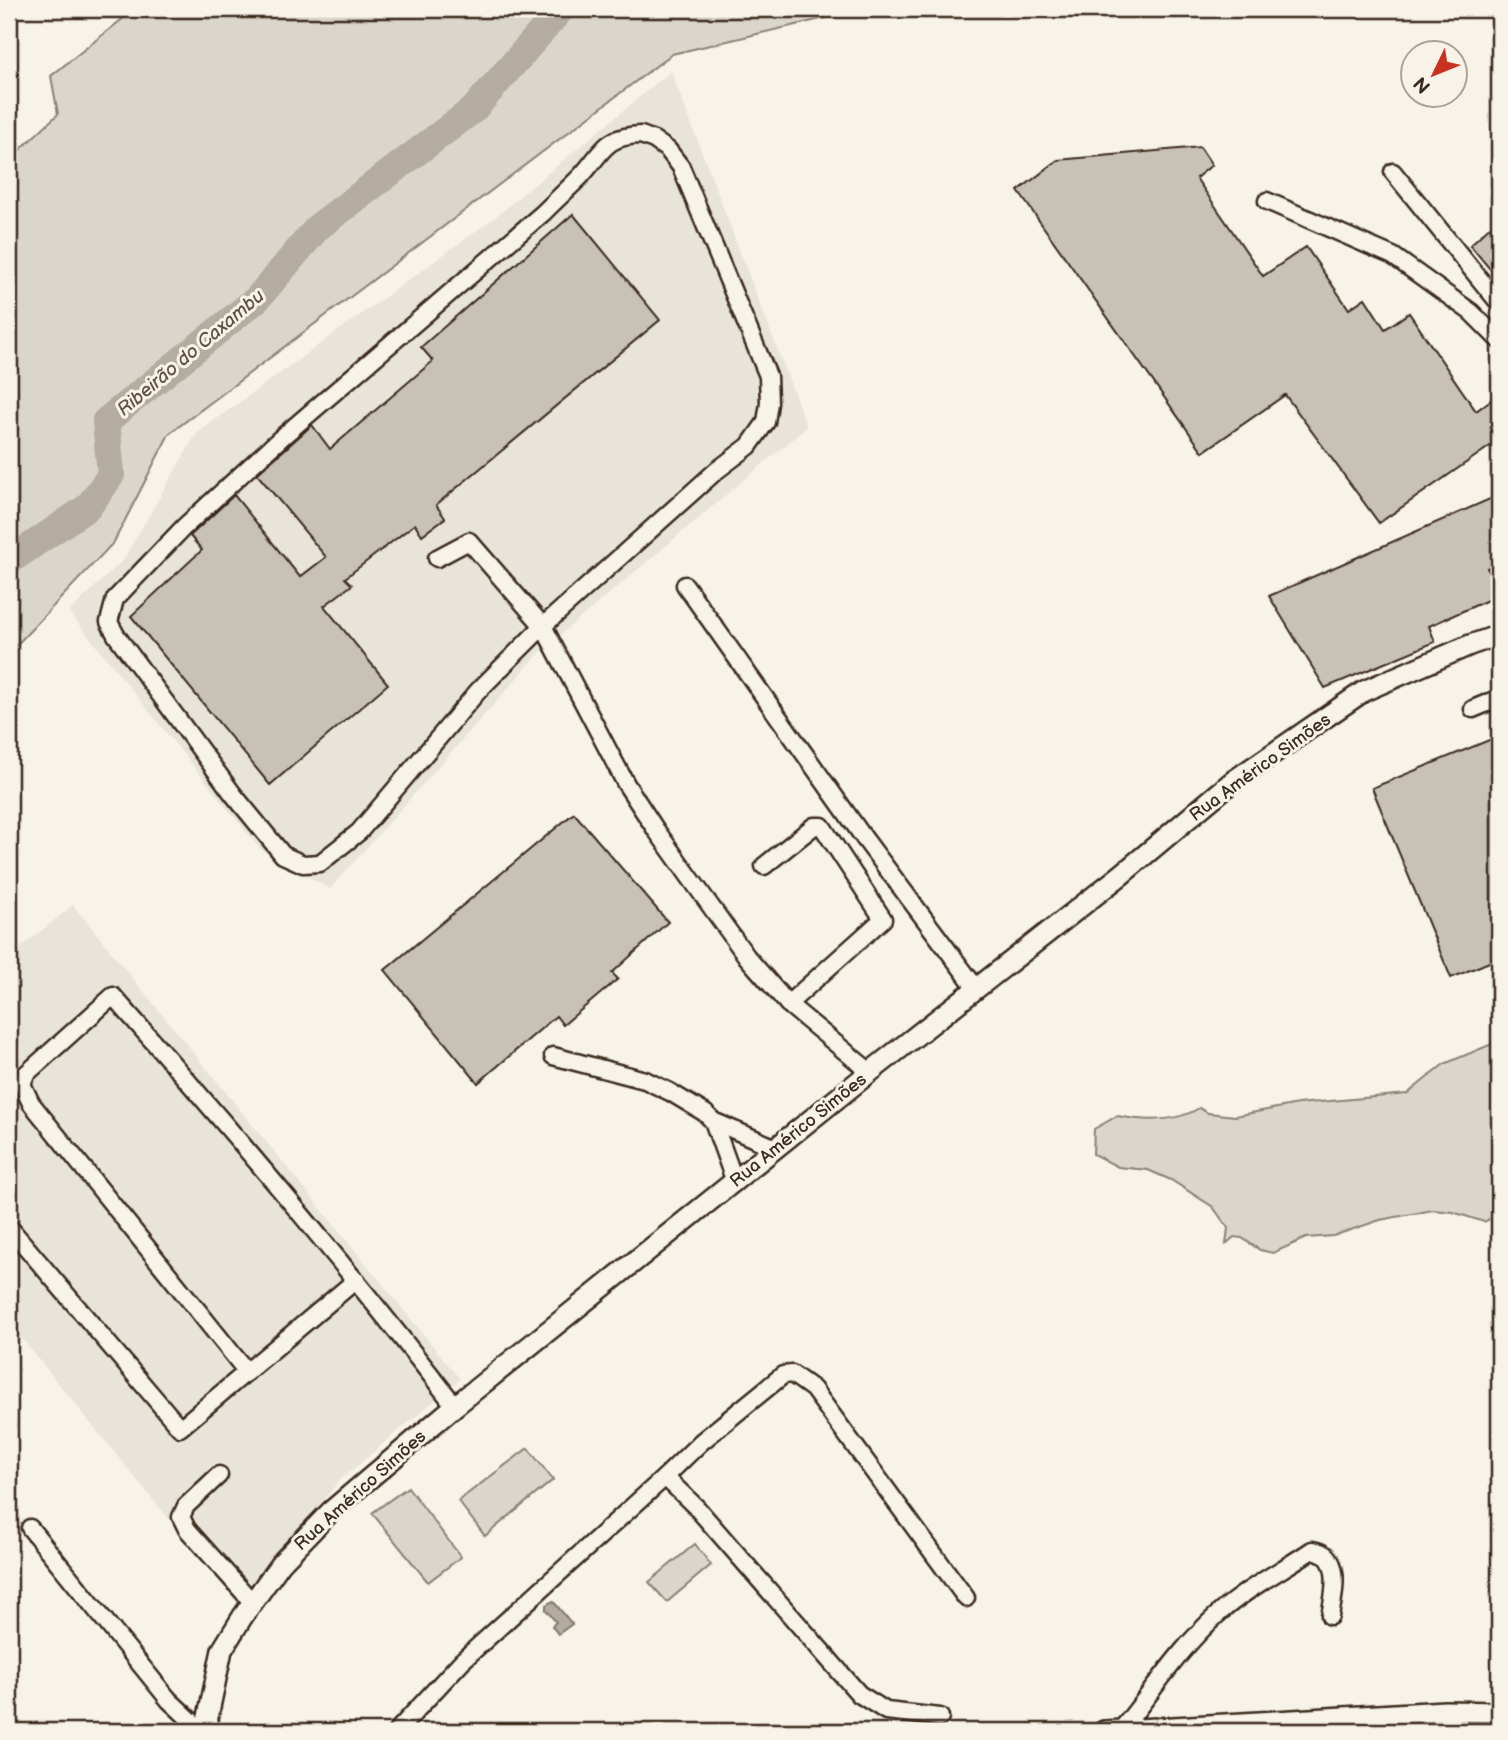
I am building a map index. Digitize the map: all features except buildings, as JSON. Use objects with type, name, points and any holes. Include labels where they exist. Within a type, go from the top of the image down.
[{"type":"main road","name":"Rua Américo Simões","points":[[204,1731],[222,1650],[281,1563],[330,1512],[455,1406],[870,1072],[1121,875],[1233,781],[1364,691],[1499,635]]},
{"type":"main road","points":[[1113,1731],[1445,1711],[1499,1712]]},
{"type":"street","points":[[641,135],[668,150],[681,167],[699,208],[768,376],[769,403],[766,422],[749,446],[716,471],[543,626],[478,691],[359,832],[320,863],[303,864],[283,855],[233,793],[109,622],[115,599],[184,527],[271,446],[543,213],[581,176],[605,145],[623,136],[641,135]]},
{"type":"street","points":[[1393,172],[1499,303]]},
{"type":"street","points":[[1267,201],[1393,256],[1471,312],[1499,340]]},
{"type":"street","points":[[437,558],[470,541],[543,626],[626,784],[747,957],[788,1004],[870,1072]]},
{"type":"street","points":[[685,585],[864,838],[976,988]]},
{"type":"street","points":[[1474,709],[1499,698]]},
{"type":"street","points":[[764,866],[814,826],[822,826],[883,919],[788,1004]]},
{"type":"street","points":[[247,1372],[31,1104],[23,1084],[26,1074],[113,996],[205,1100],[356,1280],[455,1406]]},
{"type":"street","points":[[553,1056],[645,1080],[670,1092],[713,1121],[776,1148]]},
{"type":"street","points":[[713,1121],[735,1182]]},
{"type":"street","points":[[9,1227],[180,1428],[356,1280]]},
{"type":"street","points":[[397,1731],[462,1661],[701,1442],[783,1376],[792,1374],[813,1389],[966,1598]]},
{"type":"street","points":[[219,1475],[186,1506],[181,1517],[187,1529],[253,1603]]},
{"type":"street","points":[[665,1477],[696,1507],[859,1695],[886,1711],[940,1717]]},
{"type":"street","points":[[30,1528],[169,1700],[204,1731]]},
{"type":"street","points":[[1113,1731],[1219,1613],[1312,1550],[1322,1551],[1331,1560],[1336,1582],[1330,1616]]},
{"type":"shaded area","points":[[135,9],[864,9],[672,54],[169,434],[114,542],[9,653],[9,160],[58,114],[51,76]]},
{"type":"shaded area","points":[[671,71],[807,427],[541,651],[330,889],[260,849],[69,612],[123,560],[197,433],[494,218]]},
{"type":"shaded area","points":[[73,905],[460,1379],[339,1481],[239,1605],[9,1323],[9,957]]},
{"type":"shaded area","points":[[1499,1041],[1499,1214],[1484,1222],[1453,1212],[1433,1210],[1380,1220],[1333,1236],[1306,1238],[1273,1253],[1260,1250],[1242,1238],[1234,1237],[1226,1244],[1228,1228],[1213,1207],[1171,1180],[1148,1170],[1118,1167],[1093,1154],[1094,1129],[1117,1116],[1159,1120],[1190,1113],[1199,1108],[1208,1113],[1235,1116],[1298,1104],[1407,1094],[1444,1064]]},
{"type":"shaded area","points":[[528,1448],[553,1480],[485,1536],[458,1501]]},
{"type":"shaded area","points":[[408,1487],[461,1557],[428,1582],[372,1513]]},
{"type":"shaded area","points":[[695,1544],[711,1565],[667,1602],[649,1582]]},
{"type":"shaded area","points":[[553,1601],[572,1624],[558,1634],[552,1626],[556,1622],[546,1610],[546,1605]]},
{"type":"waterway","name":"Ribeirão do Caxambu","points":[[9,561],[88,507],[111,475],[106,421],[257,299],[318,227],[474,109],[561,9]]}]
